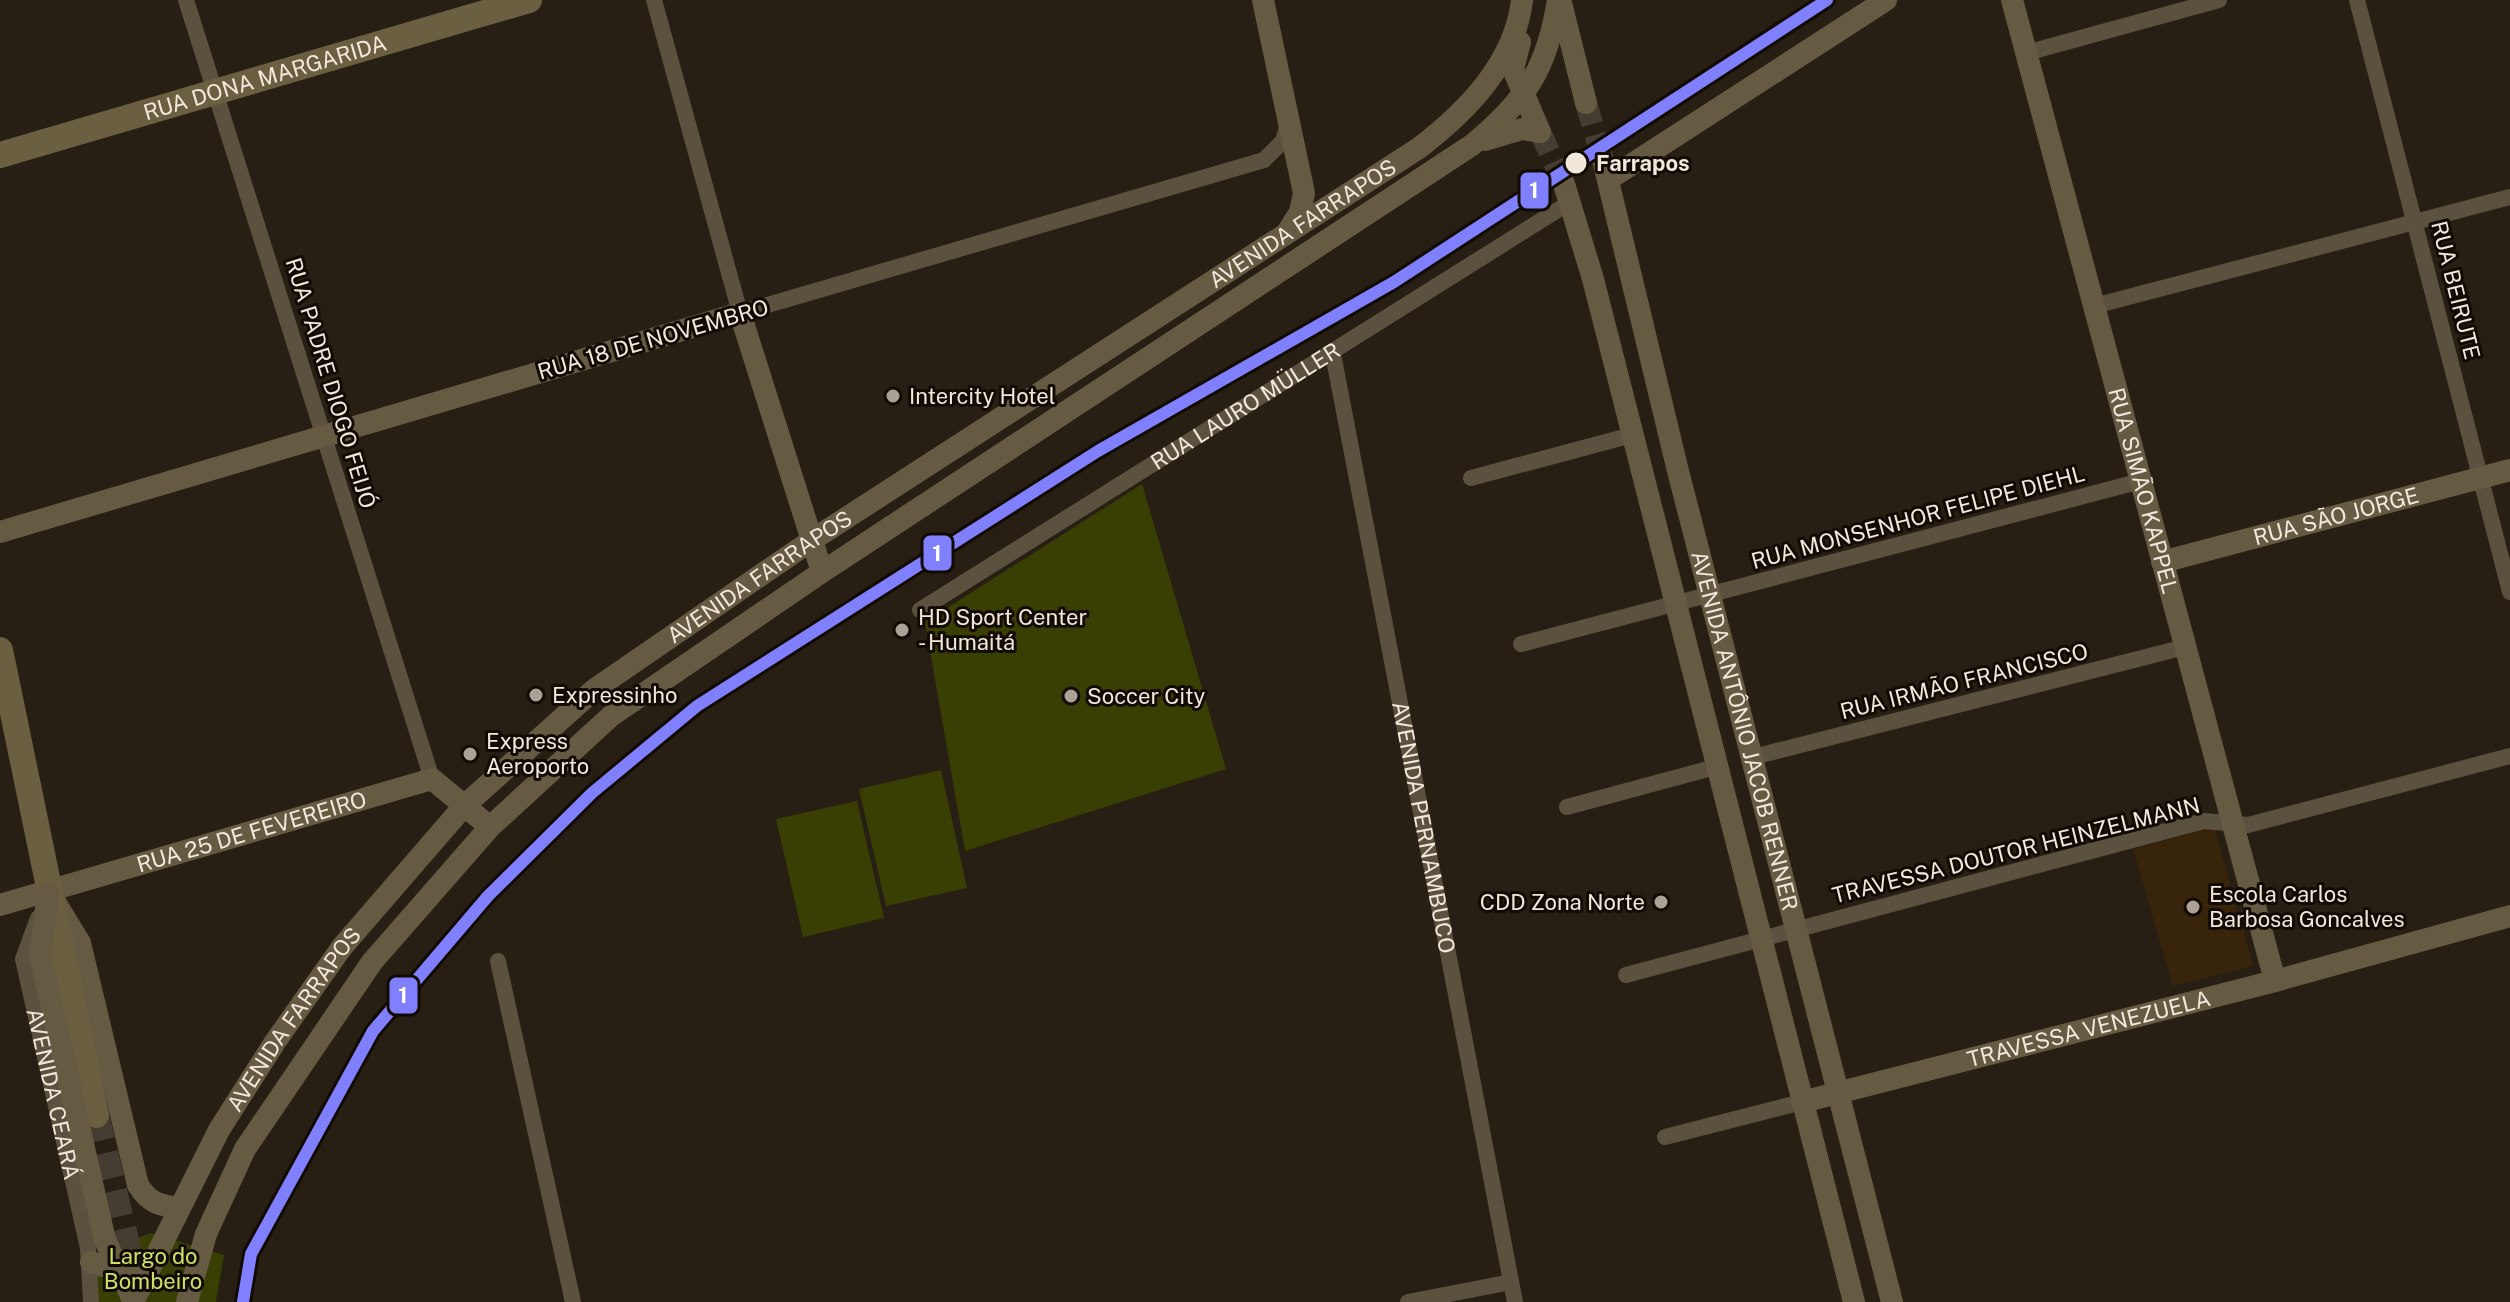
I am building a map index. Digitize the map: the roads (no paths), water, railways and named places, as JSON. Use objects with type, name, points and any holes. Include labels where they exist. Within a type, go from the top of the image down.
[{"type":"main road","name":"RUA DONA MARGARIDA","points":[[0,155],[529,0]]},
{"type":"main road","points":[[1263,0],[1304,193],[1300,212],[1288,232]]},
{"type":"main road","points":[[1560,0],[1586,103]]},
{"type":"main road","name":"AVENIDA FARRAPOS","points":[[187,1302],[206,1234],[245,1149],[372,962],[490,827],[611,716],[822,572],[1472,145],[1524,98],[1547,48],[1560,0]]},
{"type":"main road","name":"AVENIDA ANTÔNIO JACOB RENNER","points":[[1886,0],[1606,169],[1678,471],[1892,1302]]},
{"type":"main road","name":"RUA SIMÃO KAPPEL","points":[[2012,0],[2275,981]]},
{"type":"main road","points":[[1472,145],[1505,132],[1540,132],[1513,69],[1521,39],[1521,8]]},
{"type":"main road","name":"AVENIDA FARRAPOS","points":[[133,1302],[219,1130],[309,994],[342,947],[464,806],[595,689],[812,540],[1452,123],[1487,83],[1521,8]]},
{"type":"main road","name":"AVENIDA ANTÔNIO JACOB RENNER","points":[[1568,192],[1719,766],[1854,1302]]},
{"type":"main road","points":[[1593,279],[1631,271]]},
{"type":"main road","name":"RUA 18 DE NOVEMBRO","points":[[0,532],[740,313]]},
{"type":"main road","points":[[740,313],[822,572]]},
{"type":"main road","name":"RUA SÃO JORGE","points":[[2162,562],[2510,470]]},
{"type":"main road","points":[[1643,477],[1664,486],[1678,471]]},
{"type":"main road","points":[[1661,545],[1677,532],[1696,537]]},
{"type":"main road","name":"AVENIDA CEARÁ","points":[[0,650],[96,1115]]},
{"type":"main road","points":[[432,779],[490,827]]},
{"type":"main road","name":"RUA 25 DE FEVEREIRO","points":[[0,905],[432,779]]},
{"type":"main road","points":[[1744,865],[1778,857]]},
{"type":"main road","points":[[48,892],[40,955],[105,1240],[133,1302]]},
{"type":"main road","name":"AVENIDA CEARÁ","points":[[48,892],[80,943],[138,1185],[146,1198],[157,1205],[178,1208]]},
{"type":"main road","name":"TRAVESSA VENEZUELA","points":[[1802,1102],[2275,981],[2510,916]]},
{"type":"main road","points":[[1845,1270],[1881,1260]]},
{"type":"main road","points":[[91,1262],[119,1271],[149,1267]]},
{"type":"street","name":"RUA PADRE DIOGO FEIJÓ","points":[[186,0],[432,779]]},
{"type":"street","points":[[654,0],[740,313]]},
{"type":"street","points":[[2026,53],[2219,0]]},
{"type":"street","name":"RUA BEIRUTE","points":[[2357,0],[2510,592]]},
{"type":"street","name":"RUA 18 DE NOVEMBRO","points":[[740,313],[1264,160],[1283,141],[1288,125]]},
{"type":"street","name":"RUA LAURO MÜLLER","points":[[920,610],[1333,354],[1568,192]]},
{"type":"street","points":[[2094,306],[2510,197]]},
{"type":"street","name":"AVENIDA PERNAMBUCO","points":[[1333,354],[1515,1302]]},
{"type":"street","points":[[1471,478],[1632,435]]},
{"type":"street","name":"RUA MONSENHOR FELIPE DIEHL","points":[[1521,644],[2141,481]]},
{"type":"street","name":"RUA IRMÃO FRANCISCO","points":[[1753,757],[2185,647]]},
{"type":"street","name":"TRAVESSA DOUTOR HEINZELMANN","points":[[1626,975],[2204,821],[2248,825],[2510,756]]},
{"type":"street","points":[[1567,807],[1719,766]]},
{"type":"street","name":"AVENIDA CEARÁ","points":[[48,892],[23,959],[91,1262],[91,1302]]},
{"type":"street","points":[[498,961],[573,1302]]},
{"type":"street","name":"TRAVESSA VENEZUELA","points":[[1665,1137],[1802,1102]]},
{"type":"street","points":[[1408,1302],[1511,1282]]},
{"type":"tunnel","points":[[1586,103],[1603,160]]},
{"type":"tunnel","points":[[1540,132],[1564,184]]},
{"type":"tunnel","points":[[96,1115],[128,1249],[128,1273],[121,1302]]},
{"type":"place","name":"Farrapos","points":[[1576,163]]},
{"type":"place","name":"Intercity Hotel","points":[[893,396]]},
{"type":"place","name":"HD Sport Center - Humaitá","points":[[902,630]]},
{"type":"place","name":"Expressinho","points":[[536,695]]},
{"type":"place","name":"Soccer City","points":[[1071,696]]},
{"type":"place","name":"Express Aeroporto","points":[[470,754]]},
{"type":"place","name":"CDD Zona Norte","points":[[1661,902]]},
{"type":"place","name":"Escola Carlos Barbosa Goncalves","points":[[2193,907]]},
{"type":"park label","name":"Largo do Bombeiro","points":[[153,1268]]}]
